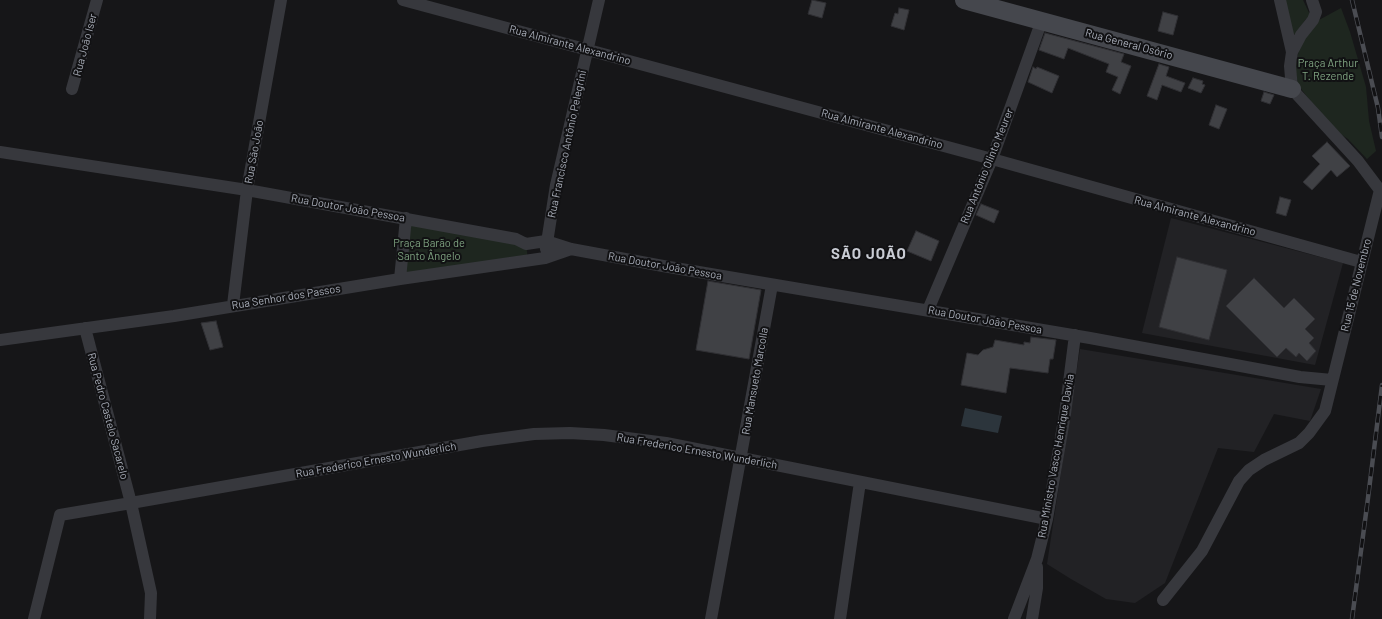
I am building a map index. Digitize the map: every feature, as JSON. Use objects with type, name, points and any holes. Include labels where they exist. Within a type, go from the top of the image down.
[{"type":"street","name":"Rua João Iser","points":[[72,89],[97,0]]},
{"type":"street","name":"Rua São João","points":[[233,305],[247,190],[281,0]]},
{"type":"street","name":"Rua Almirante Alexandrino","points":[[403,0],[992,159],[1361,262]]},
{"type":"street","name":"Rua Francisco Antônio Pelegrini","points":[[545,258],[546,241],[556,185],[599,0]]},
{"type":"street","name":"Rua General Osório","points":[[964,0],[1292,89]]},
{"type":"street","points":[[1280,0],[1292,52]]},
{"type":"street","points":[[1312,0],[1316,12],[1313,20],[1301,35],[1292,52],[1290,66],[1292,89],[1358,161],[1381,192]]},
{"type":"street","name":"Rua Antônio Olinto Meurer","points":[[928,310],[992,159],[1042,20]]},
{"type":"street","name":"Rua Doutor João Pessoa","points":[[0,152],[247,190],[516,239],[526,244],[546,241],[572,249],[772,285],[1075,335],[1300,377],[1332,380]]},
{"type":"street","name":"Rua 15 de Novembro","points":[[1163,600],[1202,551],[1239,481],[1249,470],[1264,460],[1299,443],[1309,433],[1325,411],[1361,262],[1381,192]]},
{"type":"street","points":[[400,279],[406,218]]},
{"type":"street","points":[[526,244],[528,261]]},
{"type":"street","name":"Rua Senhor dos Passos","points":[[0,340],[174,316],[233,305],[400,279],[528,261],[545,258],[572,249]]},
{"type":"street","name":"Rua Mansueto Marcolla","points":[[711,619],[772,285]]},
{"type":"street","name":"Rua Pedro Castelo Sacarelo","points":[[84,328],[125,504],[151,593],[150,619]]},
{"type":"street","name":"Rua Ministro Vasco Henrique Davila","points":[[1014,619],[1037,559],[1047,519],[1065,414],[1075,335]]},
{"type":"street","name":"Rua Frederico Ernesto Wunderlich","points":[[34,619],[60,514],[534,434],[570,433],[604,435],[666,443],[1047,519]]},
{"type":"street","points":[[840,619],[860,482]]},
{"type":"street","points":[[1032,619],[1037,588],[1037,559]]},
{"type":"shaded area","points":[[1171,218],[1343,263],[1315,365],[1142,333]]},
{"type":"shaded area","points":[[1080,349],[1321,389],[1310,421],[1274,414],[1254,452],[1218,448],[1165,583],[1135,603],[1106,599],[1047,564]]},
{"type":"shaded area","points":[[965,408],[1002,416],[998,433],[961,426]]},
{"type":"green space","points":[[1284,0],[1303,0],[1311,17],[1306,19],[1298,33],[1292,35]]},
{"type":"green space","name":"Praça Arthur T. Rezende","points":[[1341,8],[1350,32],[1366,87],[1369,121],[1376,151],[1367,159],[1320,113],[1298,85],[1296,63],[1299,50],[1304,39],[1319,20]]},
{"type":"green space","name":"Praça Barão de Santo Ângelo","points":[[407,219],[526,244],[528,260],[400,278]]},
{"type":"building","points":[[812,0],[826,3],[822,18],[808,14]]},
{"type":"building","points":[[899,8],[909,10],[904,30],[891,26],[895,13],[898,14]]},
{"type":"building","points":[[1163,12],[1178,16],[1173,35],[1158,31]]},
{"type":"building","points":[[1045,33],[1124,54],[1121,62],[1131,66],[1120,94],[1112,90],[1118,77],[1106,72],[1109,64],[1068,48],[1064,59],[1039,50]]},
{"type":"building","points":[[1159,64],[1169,67],[1166,76],[1185,83],[1181,92],[1162,85],[1157,100],[1147,96]]},
{"type":"building","points":[[1033,67],[1036,69],[1037,67],[1059,76],[1052,93],[1028,82]]},
{"type":"building","points":[[1193,78],[1203,81],[1202,84],[1205,85],[1201,93],[1188,88]]},
{"type":"building","points":[[1264,92],[1274,95],[1270,104],[1261,101]]},
{"type":"building","points":[[1216,105],[1227,109],[1219,129],[1209,125]]},
{"type":"building","points":[[1327,142],[1350,166],[1337,177],[1331,170],[1312,190],[1303,182],[1320,164],[1312,156]]},
{"type":"building","points":[[1280,197],[1291,200],[1286,216],[1276,213]]},
{"type":"building","points":[[981,204],[999,211],[994,223],[976,215]]},
{"type":"building","points":[[916,231],[939,241],[931,261],[907,251]]},
{"type":"building","points":[[1177,257],[1227,270],[1209,340],[1159,327]]},
{"type":"building","points":[[1254,278],[1284,308],[1294,298],[1315,319],[1305,329],[1314,338],[1309,343],[1316,351],[1307,361],[1299,353],[1296,357],[1286,348],[1277,357],[1226,306]]},
{"type":"building","points":[[708,281],[761,290],[749,359],[696,350]]},
{"type":"building","points":[[216,321],[223,347],[210,350],[201,323]]},
{"type":"building","points":[[1031,337],[1056,340],[1053,359],[1050,359],[1048,373],[1010,368],[1006,393],[961,385],[967,353],[978,355],[983,350],[993,347],[995,340],[1024,345],[1024,342],[1030,343]]},
{"type":"railway","points":[[1352,0],[1378,108],[1382,137]]},
{"type":"railway","points":[[1352,619],[1382,385]]},
{"type":"district","name":"SÃO JOÃO","points":[[869,254]]}]
